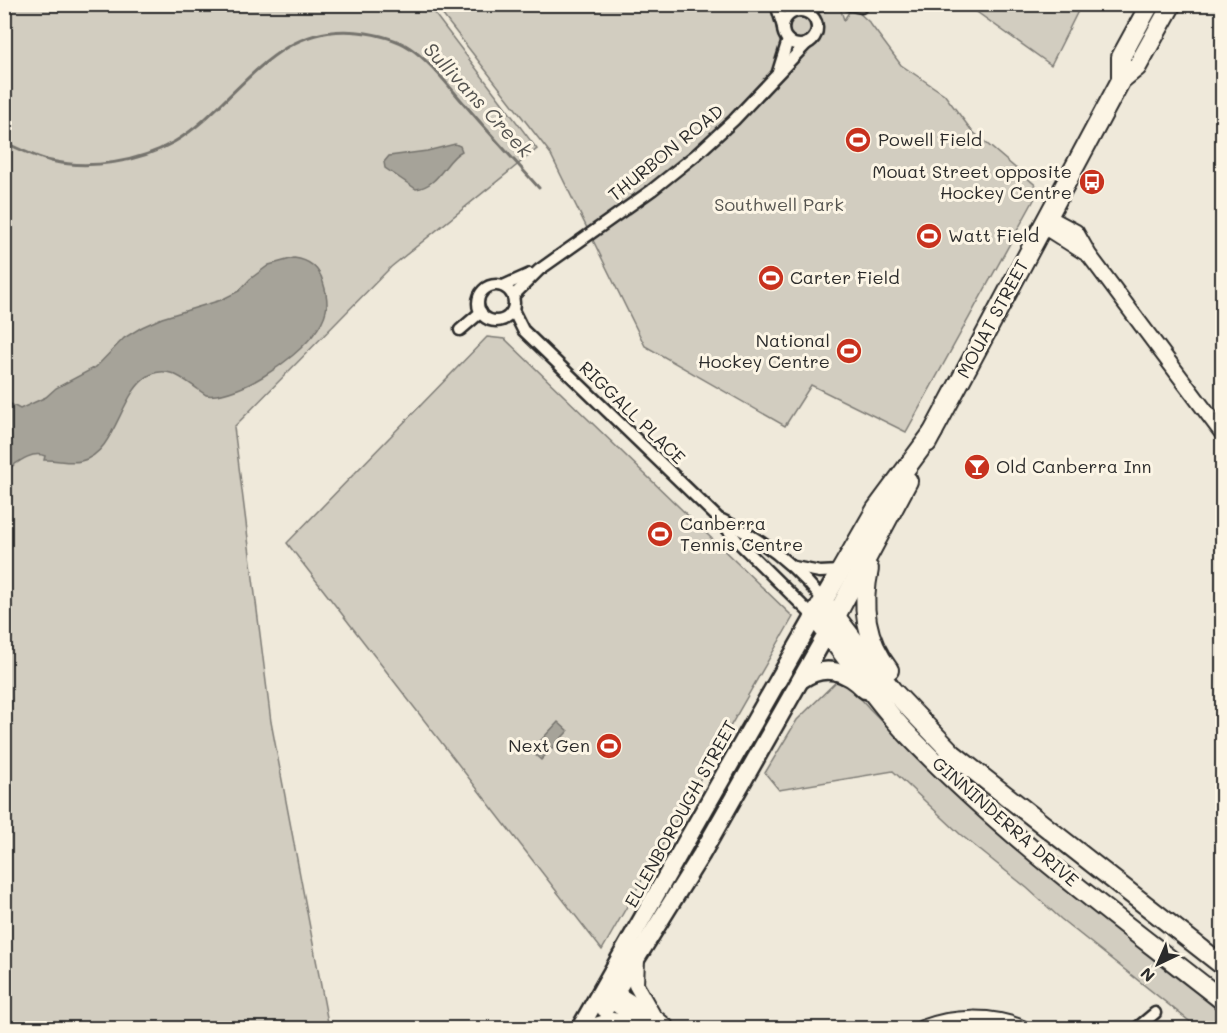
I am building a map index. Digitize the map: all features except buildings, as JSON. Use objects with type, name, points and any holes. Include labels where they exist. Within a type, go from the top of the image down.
[{"type":"main road","name":"MOUAT STREET","points":[[1121,80],[1121,57],[1150,4]]},
{"type":"main road","name":"MOUAT STREET","points":[[832,626],[1121,80],[1137,67],[1172,4]]},
{"type":"main road","name":"MOUAT STREET","points":[[814,617],[876,509],[933,432]]},
{"type":"main road","points":[[872,551],[865,585],[864,612],[869,633],[879,656],[933,719],[1006,797]]},
{"type":"main road","name":"GINNINDERRA DRIVE","points":[[823,600],[832,626],[891,716],[920,747],[1012,833],[1222,1000]]},
{"type":"main road","name":"GINNINDERRA DRIVE","points":[[814,617],[832,626],[931,732],[963,762],[1222,965]]},
{"type":"main road","name":"ELLENBOROUGH STREET","points":[[590,1027],[814,617]]},
{"type":"main road","name":"ELLENBOROUGH STREET","points":[[608,994],[637,959],[718,826],[832,626]]},
{"type":"main road","points":[[801,680],[822,670],[841,672],[855,680],[891,716]]},
{"type":"street","points":[[776,4],[788,40],[799,45],[807,43]]},
{"type":"street","points":[[786,4],[810,15],[816,22]]},
{"type":"street","name":"THURBON ROAD","points":[[783,27],[790,15],[826,4]]},
{"type":"street","name":"THURBON ROAD","points":[[503,286],[538,270],[652,190],[734,120],[813,39],[816,33],[816,22],[826,4]]},
{"type":"street","points":[[846,4],[861,8]]},
{"type":"street","name":"THURBON ROAD","points":[[777,75],[788,40]]},
{"type":"street","points":[[1045,221],[1076,232],[1089,255],[1222,433]]},
{"type":"street","name":"THURBON ROAD","points":[[513,296],[538,270]]},
{"type":"street","points":[[492,285],[503,286],[513,296],[513,310],[506,319],[489,320],[481,312],[478,302],[483,291],[492,285]]},
{"type":"street","name":"RIGGALL PLACE","points":[[513,310],[523,330],[719,519],[738,542],[814,617]]},
{"type":"street","points":[[460,330],[481,312]]},
{"type":"street","name":"RIGGALL PLACE","points":[[500,321],[523,330]]},
{"type":"street","name":"RIGGALL PLACE","points":[[719,519],[759,542],[794,567],[823,600]]},
{"type":"street","name":"RIGGALL PLACE","points":[[794,567],[820,572],[840,571]]},
{"type":"street","points":[[637,959],[636,985],[651,1024]]},
{"type":"street","points":[[608,994],[651,1024]]},
{"type":"street","points":[[1137,1029],[1155,1013]]},
{"type":"street","points":[[922,1029],[949,1020],[966,1019],[991,1020],[1022,1029]]},
{"type":"street","points":[[590,1027],[612,1020],[651,1024],[668,1029]]},
{"type":"green space","name":"National Hockey Centre","points":[[839,4],[844,20],[849,12],[856,10],[869,22],[901,65],[944,94],[972,131],[1040,189],[906,432],[811,385],[785,426],[645,346],[550,153],[435,5]]},
{"type":"green space","points":[[5,5],[428,5],[537,149],[391,267],[234,427],[271,722],[329,1028],[5,1028]]},
{"type":"green space","points":[[967,5],[1081,5],[1051,65]]},
{"type":"green space","points":[[487,337],[505,339],[793,617],[602,950],[287,543]]},
{"type":"green space","points":[[838,680],[848,684],[951,791],[1013,847],[1222,1009],[1222,1028],[1198,1028],[1061,919],[1027,888],[961,835],[893,771],[779,790],[765,773],[797,720]]},
{"type":"shaded area","points":[[455,144],[460,146],[462,151],[451,160],[437,178],[424,187],[416,189],[385,168],[384,162],[389,156],[427,151]]},
{"type":"shaded area","points":[[294,258],[304,260],[319,272],[327,304],[324,317],[316,330],[293,355],[250,384],[214,395],[206,395],[176,375],[157,372],[140,383],[131,394],[103,447],[93,456],[72,462],[44,460],[45,456],[34,455],[5,471],[5,401],[20,409],[46,397],[56,388],[96,367],[124,338],[142,327],[162,318],[221,300],[239,291],[250,279],[269,265]]},
{"type":"shaded area","points":[[558,722],[568,731],[541,760],[531,751]]},
{"type":"waterway","name":"Sullivans Creek","points":[[4,142],[27,153],[66,164],[98,164],[146,155],[174,142],[197,126],[279,52],[302,40],[328,32],[358,32],[392,39],[418,54],[539,188]]},
{"type":"place","name":"Powell Field","points":[[858,140]]},
{"type":"place","name":"Mouat Street opposite Hockey Centre","points":[[1092,182]]},
{"type":"place","name":"Watt Field","points":[[929,236]]},
{"type":"place","name":"Carter Field","points":[[771,278]]},
{"type":"place","name":"National Hockey Centre","points":[[849,351]]},
{"type":"place","name":"Old Canberra Inn","points":[[977,467]]},
{"type":"place","name":"Canberra Tennis Centre","points":[[660,534]]},
{"type":"place","name":"Next Gen","points":[[609,746]]},
{"type":"park label","name":"Southwell Park","points":[[779,205]]}]
